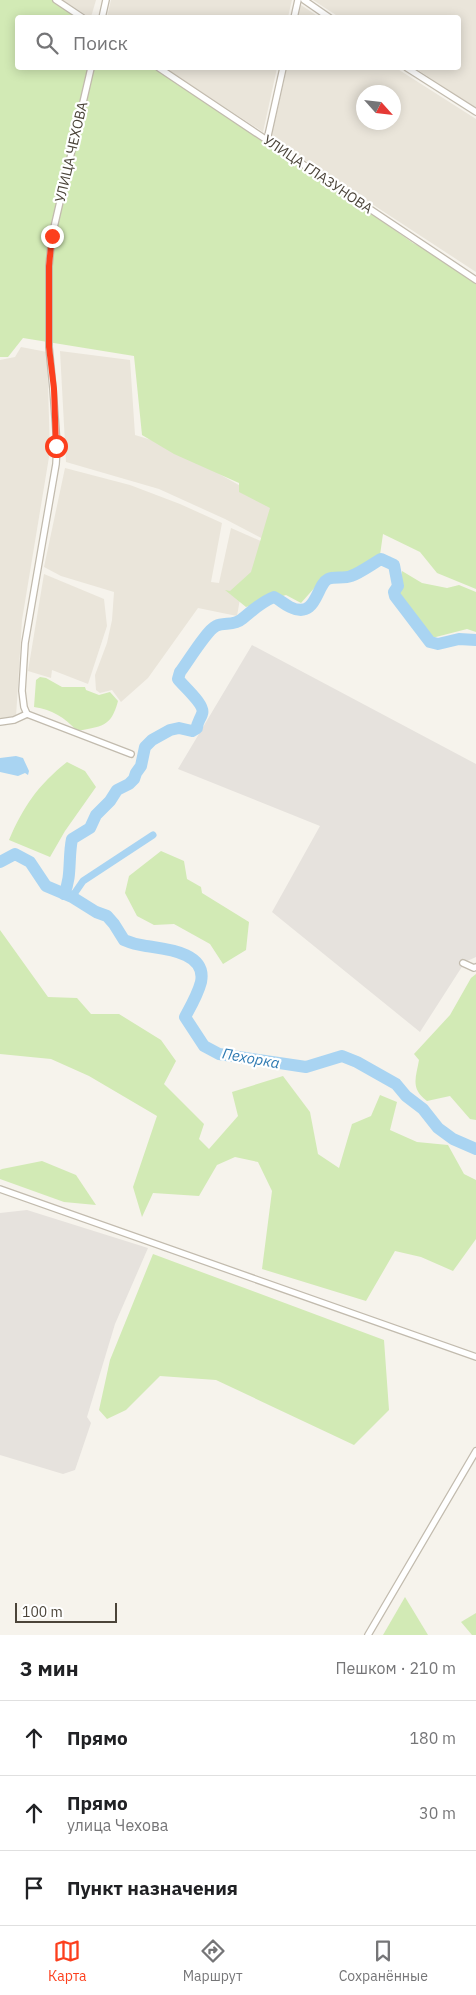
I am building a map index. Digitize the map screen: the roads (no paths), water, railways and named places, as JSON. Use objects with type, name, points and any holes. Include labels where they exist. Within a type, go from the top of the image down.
[{"type":"street","points":[[56,0],[78,15]]},
{"type":"street","points":[[103,15],[106,0]]},
{"type":"street","points":[[295,15],[298,0]]},
{"type":"street","points":[[304,0],[326,15]]},
{"type":"street","name":"УЛИЦА ЧЕХОВА","points":[[27,714],[22,691],[25,643],[55,467],[54,389],[49,347],[49,266],[52,236],[90,70]]},
{"type":"street","name":"УЛИЦА ГЛАЗУНОВА","points":[[162,70],[476,280]]},
{"type":"street","points":[[266,140],[283,70]]},
{"type":"street","points":[[410,70],[476,112]]},
{"type":"street","points":[[0,722],[14,720],[27,714],[131,754]]},
{"type":"street","points":[[463,963],[474,968],[476,966]]},
{"type":"street","points":[[0,1189],[476,1357]]},
{"type":"street","points":[[368,1635],[476,1451]]},
{"type":"water","points":[[16,756],[23,758],[29,771],[28,775],[25,773],[18,776],[0,772],[0,758]]},
{"type":"waterway","points":[[64,894],[68,881],[72,839],[90,828],[96,815],[110,801],[117,790],[134,779],[141,766],[145,747],[152,740],[170,730],[179,728],[192,731],[197,728],[202,714],[201,706],[178,679],[180,672],[197,647],[216,626],[239,621],[261,604],[274,597],[290,607],[299,610],[306,609],[315,600],[324,582],[328,579],[351,576],[381,559],[394,565],[398,586],[394,592],[395,596],[430,642],[438,644],[459,639],[476,640]]},
{"type":"waterway","points":[[72,897],[83,881],[153,835]]},
{"type":"waterway","name":"Пехорка","points":[[0,862],[15,854],[30,862],[46,886],[72,897],[96,912],[107,916],[124,940],[183,954],[198,964],[201,972],[201,982],[185,1017],[204,1046],[219,1054],[306,1067],[342,1056],[357,1062],[396,1084],[406,1096],[423,1109],[438,1128],[453,1139],[476,1149]]}]
